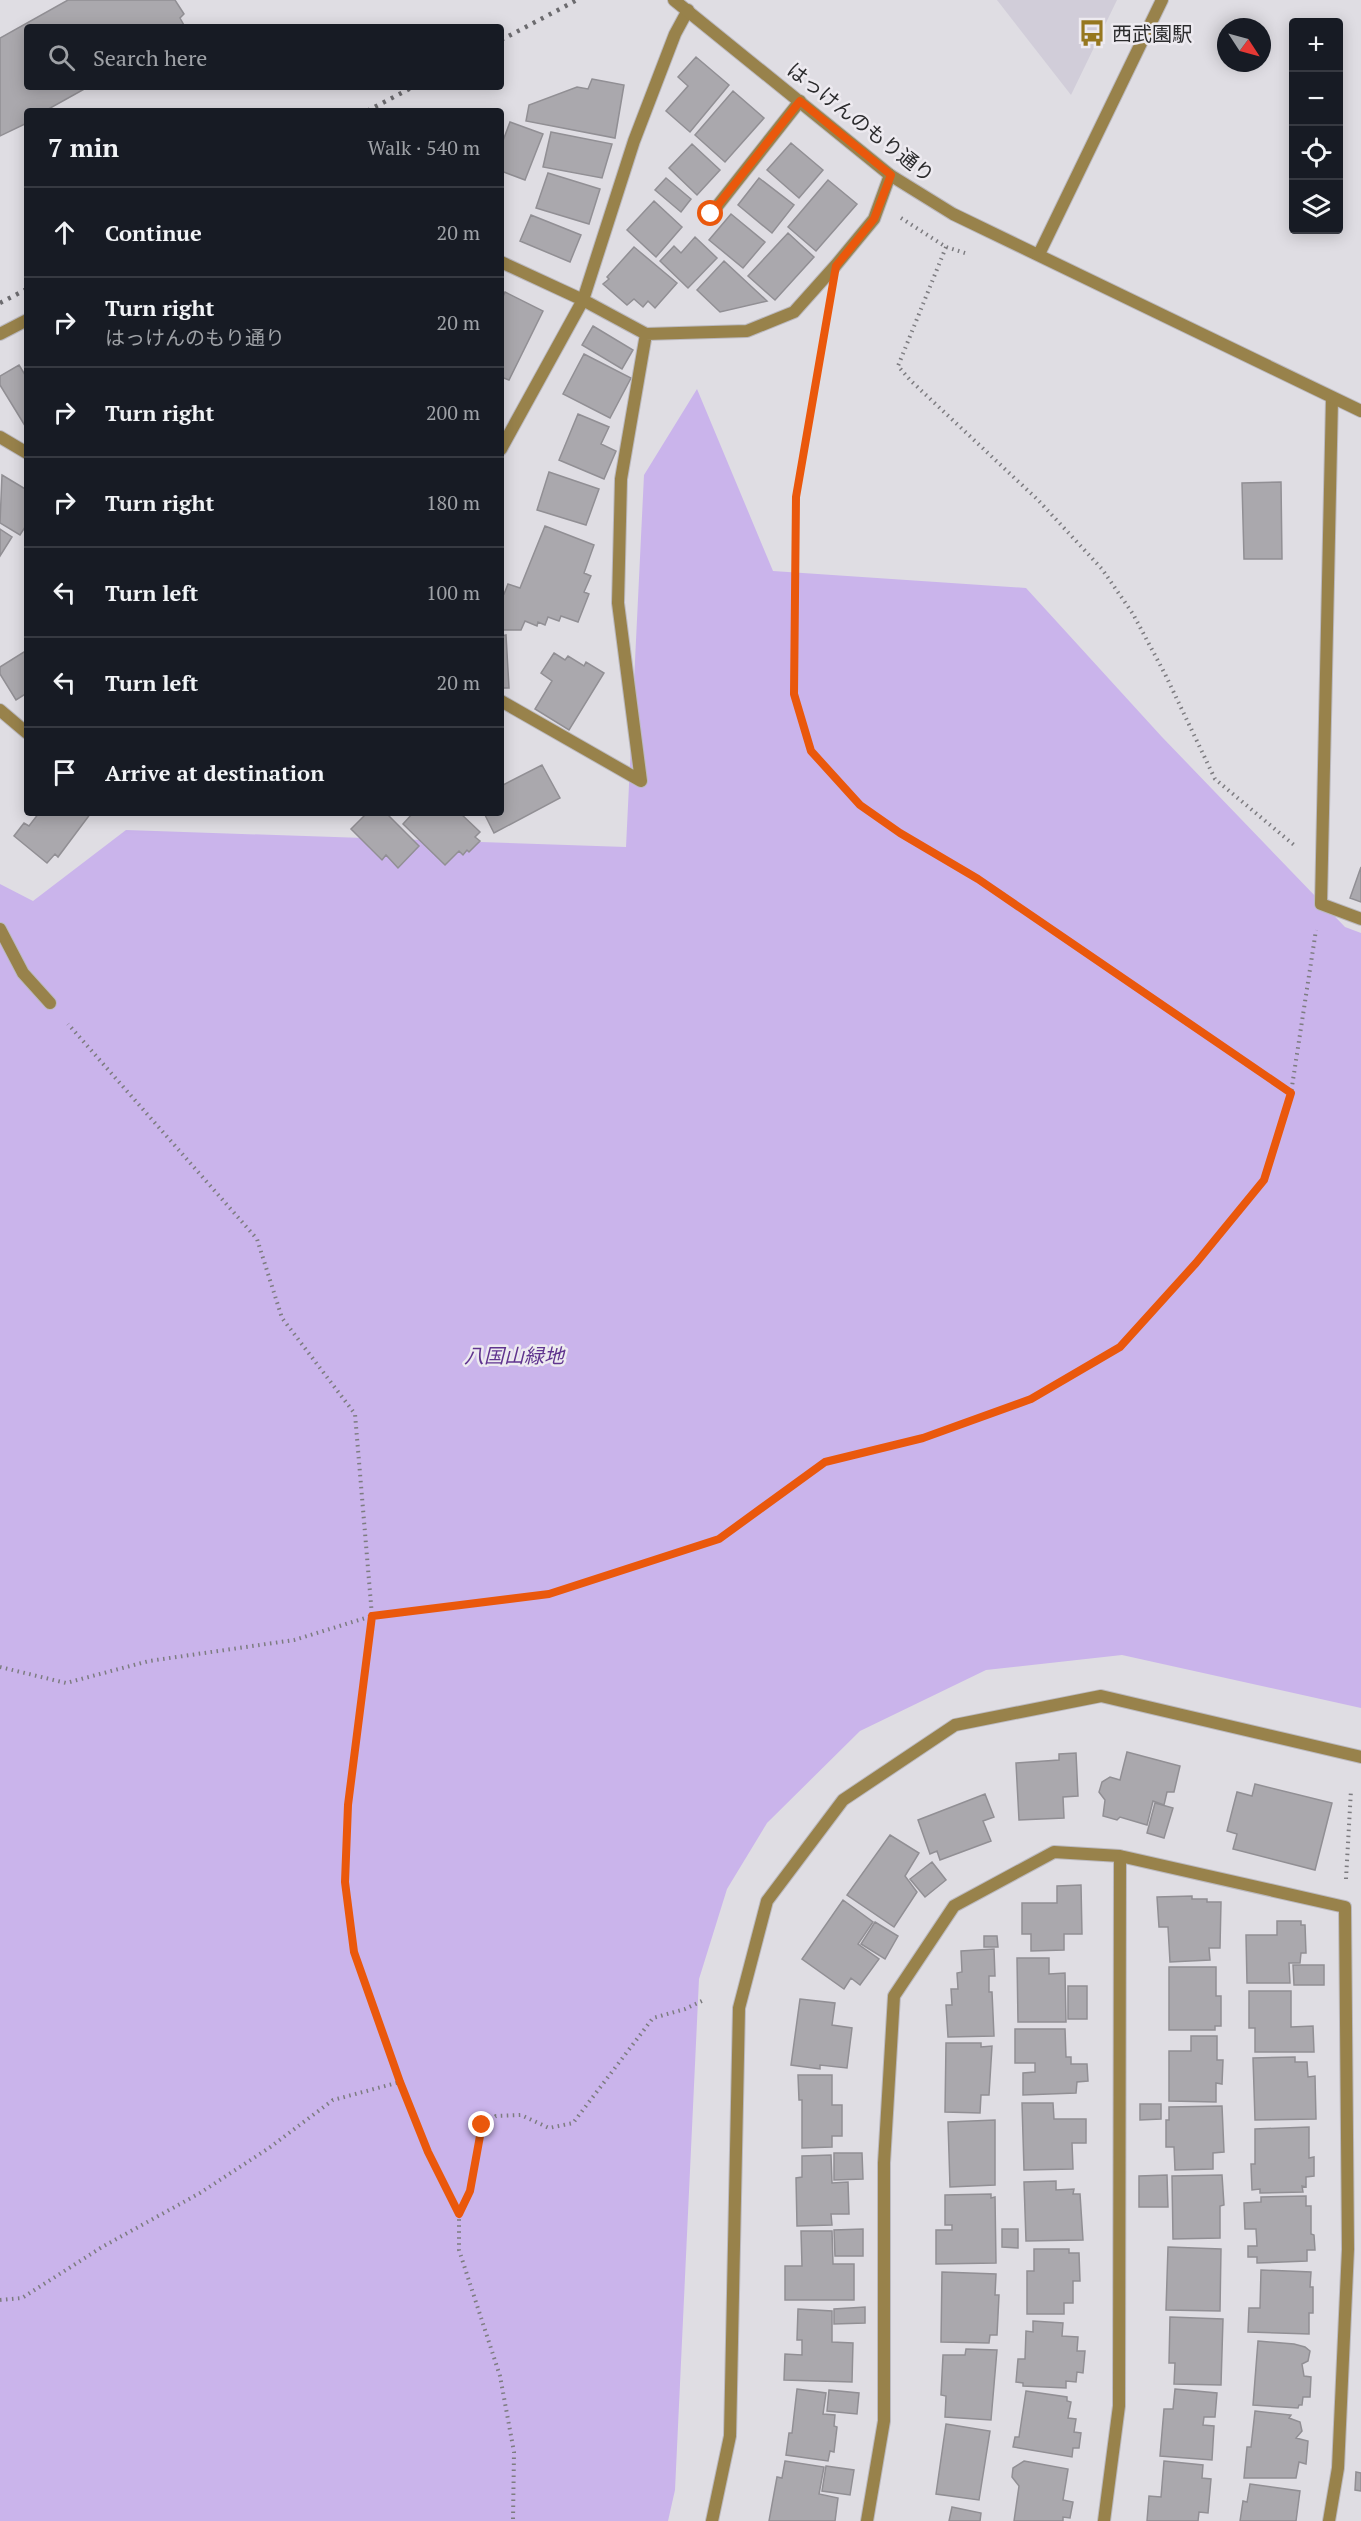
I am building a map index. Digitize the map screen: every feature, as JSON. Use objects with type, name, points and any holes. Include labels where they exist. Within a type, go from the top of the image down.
[{"type":"street","name":"はっけんのもり通り","points":[[674,0],[891,175],[953,214],[1361,411]]},
{"type":"street","points":[[1039,254],[1162,0]]},
{"type":"street","points":[[504,444],[584,300],[634,141],[675,34],[688,10]]},
{"type":"street","points":[[711,214],[800,101]]},
{"type":"street","points":[[504,263],[584,300],[646,334],[747,331],[794,312],[836,266],[874,219],[891,175]]},
{"type":"street","points":[[0,334],[24,322]]},
{"type":"street","points":[[504,703],[641,781],[618,603],[621,479],[646,334]]},
{"type":"street","points":[[1332,398],[1321,904],[1361,919]]},
{"type":"street","points":[[0,437],[24,451]]},
{"type":"street","points":[[0,710],[24,730]]},
{"type":"street","points":[[0,929],[23,973],[50,1003]]},
{"type":"street","points":[[712,2521],[730,2436],[739,2008],[767,1901],[843,1800],[955,1725],[1101,1696],[1361,1757]]},
{"type":"street","points":[[867,2521],[884,2421],[884,2163],[894,1996],[954,1906],[1054,1852],[1120,1856],[1345,1907],[1354,2249],[1338,2468],[1329,2521]]},
{"type":"street","points":[[1104,2521],[1119,2406],[1120,1856]]},
{"type":"path","points":[[946,247],[898,366],[910,380],[1038,500],[1102,569],[1133,614],[1160,664],[1215,779],[1294,845],[1298,855]]},
{"type":"path","points":[[828,312],[796,497],[794,694],[811,751],[860,805],[900,833],[978,879],[1291,1093]]},
{"type":"path","points":[[0,1668],[66,1683],[148,1661],[294,1640],[372,1616],[549,1594],[719,1539],[825,1462],[923,1438],[1031,1399],[1120,1347],[1196,1263],[1264,1180],[1291,1093],[1321,904]]},
{"type":"path","points":[[50,1003],[257,1239],[282,1318],[354,1414],[372,1616],[348,1805],[345,1882],[354,1952],[400,2082],[428,2152],[459,2214]]},
{"type":"path","points":[[1345,1907],[1351,1790]]},
{"type":"path","points":[[513,2521],[514,2452],[500,2376],[459,2250],[459,2214],[470,2191],[482,2125],[496,2116],[521,2115],[549,2128],[573,2123],[653,2018],[685,2009],[704,2000]]},
{"type":"path","points":[[0,2300],[21,2298],[102,2247],[200,2193],[268,2148],[333,2100],[400,2082]]},
{"type":"shaded area","points":[[997,0],[1117,0],[1071,95]]},
{"type":"green space","name":"八国山緑地","points":[[697,389],[773,571],[1026,588],[1162,737],[1345,927],[1361,933],[1361,1708],[1122,1655],[986,1670],[860,1731],[767,1823],[727,1889],[699,1979],[675,2490],[668,2521],[0,2521],[0,884],[33,901],[126,830],[626,847],[644,475]]},
{"type":"building","points":[[68,0],[175,0],[184,14],[180,18],[183,24],[25,24]]},
{"type":"building","points":[[24,25],[24,90],[83,90],[50,108],[24,108],[24,124],[0,136],[0,38]]},
{"type":"building","points":[[696,57],[729,85],[690,132],[666,111],[688,86],[678,77]]},
{"type":"building","points":[[592,79],[624,85],[615,138],[526,121],[529,105],[577,87],[588,89]]},
{"type":"building","points":[[733,91],[764,118],[725,162],[695,135]]},
{"type":"building","points":[[510,122],[543,134],[525,180],[504,172],[504,138]]},
{"type":"building","points":[[551,132],[612,144],[602,178],[543,167]]},
{"type":"building","points":[[791,143],[823,170],[799,198],[767,170]]},
{"type":"building","points":[[692,144],[720,170],[697,195],[669,168]]},
{"type":"building","points":[[548,173],[600,189],[589,224],[536,208]]},
{"type":"building","points":[[666,178],[691,199],[681,212],[655,190]]},
{"type":"building","points":[[759,178],[794,205],[772,233],[738,205]]},
{"type":"building","points":[[828,180],[857,204],[816,251],[788,227]]},
{"type":"building","points":[[654,201],[682,227],[656,257],[627,230]]},
{"type":"building","points":[[731,214],[765,242],[743,268],[709,240]]},
{"type":"building","points":[[531,215],[581,235],[570,262],[520,241]]},
{"type":"building","points":[[788,233],[814,257],[775,300],[748,276]]},
{"type":"building","points":[[695,237],[717,258],[688,288],[660,261],[674,246],[681,253]]},
{"type":"building","points":[[634,247],[677,283],[655,308],[648,301],[643,307],[634,299],[627,305],[603,284]]},
{"type":"building","points":[[724,261],[767,301],[720,312],[697,290]]},
{"type":"building","points":[[505,292],[543,311],[509,380],[504,378]]},
{"type":"building","points":[[593,326],[633,350],[622,369],[582,345]]},
{"type":"building","points":[[584,354],[631,378],[610,418],[563,394]]},
{"type":"building","points":[[19,365],[24,373],[24,424],[0,385],[0,376]]},
{"type":"building","points":[[578,414],[609,427],[601,444],[616,451],[604,479],[559,460]]},
{"type":"building","points":[[549,472],[599,489],[586,525],[537,510]]},
{"type":"building","points":[[2,475],[24,488],[24,529],[20,535],[0,523]]},
{"type":"building","points":[[1281,482],[1282,559],[1244,559],[1242,483]]},
{"type":"building","points":[[545,526],[594,545],[584,573],[591,576],[584,592],[589,594],[578,622],[561,616],[559,621],[548,617],[545,625],[538,622],[537,626],[525,621],[521,630],[504,630],[504,594],[508,584],[520,588]]},
{"type":"building","points":[[0,529],[12,537],[0,556]]},
{"type":"building","points":[[504,635],[506,635],[509,688],[504,688]]},
{"type":"building","points":[[24,652],[24,695],[16,700],[0,674],[0,667]]},
{"type":"building","points":[[554,653],[565,660],[568,656],[584,666],[586,662],[604,673],[569,730],[535,709],[552,681],[541,673]]},
{"type":"building","points":[[542,765],[560,798],[494,833],[486,816],[504,816],[504,784]]},
{"type":"building","points":[[37,816],[89,816],[58,857],[55,854],[47,863],[14,836],[24,823],[29,826]]},
{"type":"building","points":[[364,816],[389,816],[419,846],[398,868],[386,855],[382,860],[351,829]]},
{"type":"building","points":[[410,816],[463,816],[480,832],[475,837],[480,841],[463,855],[459,851],[445,865],[403,824]]},
{"type":"building","points":[[1361,867],[1361,902],[1350,898]]},
{"type":"building","points":[[1127,1752],[1180,1766],[1174,1792],[1167,1792],[1164,1805],[1153,1801],[1147,1825],[1120,1817],[1117,1820],[1103,1816],[1105,1800],[1099,1792],[1102,1782],[1110,1777],[1120,1780]]},
{"type":"building","points":[[1076,1753],[1078,1796],[1063,1797],[1064,1818],[1019,1820],[1016,1763],[1059,1760],[1059,1754]]},
{"type":"building","points":[[1255,1784],[1332,1803],[1315,1870],[1233,1849],[1237,1834],[1227,1831],[1237,1792],[1252,1796]]},
{"type":"building","points":[[985,1794],[994,1817],[983,1821],[991,1841],[940,1860],[937,1851],[930,1854],[918,1820]]},
{"type":"building","points":[[1155,1803],[1173,1808],[1164,1838],[1147,1833]]},
{"type":"building","points":[[890,1835],[919,1853],[905,1876],[917,1892],[894,1927],[847,1895]]},
{"type":"building","points":[[932,1862],[946,1880],[925,1897],[910,1879]]},
{"type":"building","points":[[1081,1885],[1082,1934],[1064,1934],[1064,1950],[1031,1951],[1031,1934],[1022,1934],[1022,1903],[1057,1903],[1057,1886]]},
{"type":"building","points":[[1192,1896],[1192,1899],[1221,1902],[1220,1948],[1209,1948],[1210,1960],[1170,1962],[1168,1927],[1159,1927],[1157,1897]]},
{"type":"building","points":[[843,1900],[873,1922],[858,1944],[879,1959],[860,1985],[851,1978],[844,1989],[802,1959]]},
{"type":"building","points":[[1277,1921],[1301,1921],[1301,1925],[1305,1925],[1306,1953],[1301,1953],[1300,1963],[1289,1963],[1290,1983],[1247,1983],[1246,1935],[1277,1935]]},
{"type":"building","points":[[875,1922],[898,1936],[885,1959],[861,1944]]},
{"type":"building","points":[[984,1936],[997,1936],[998,1947],[984,1947]]},
{"type":"building","points":[[994,1949],[995,1976],[989,1976],[989,1992],[992,1992],[994,2036],[948,2037],[946,2005],[952,2005],[951,1989],[958,1989],[957,1973],[962,1972],[961,1951]]},
{"type":"building","points":[[1017,1958],[1049,1958],[1049,1974],[1065,1973],[1066,2022],[1018,2022]]},
{"type":"building","points":[[1293,1965],[1324,1965],[1324,1985],[1294,1985]]},
{"type":"building","points":[[1169,1967],[1216,1967],[1216,1996],[1221,1996],[1221,2026],[1215,2026],[1215,2030],[1169,2030]]},
{"type":"building","points":[[1068,1986],[1087,1986],[1087,2019],[1068,2019]]},
{"type":"building","points":[[1249,1991],[1291,1991],[1291,2027],[1313,2026],[1314,2052],[1255,2052],[1255,2028],[1249,2028]]},
{"type":"building","points":[[800,1999],[835,2003],[832,2025],[852,2028],[847,2068],[820,2065],[820,2069],[791,2065]]},
{"type":"building","points":[[1015,2029],[1065,2029],[1066,2057],[1071,2057],[1071,2064],[1087,2064],[1088,2081],[1077,2082],[1076,2093],[1023,2095],[1023,2073],[1035,2072],[1035,2063],[1015,2063]]},
{"type":"building","points":[[1191,2036],[1217,2036],[1217,2060],[1223,2060],[1222,2084],[1216,2083],[1216,2102],[1169,2101],[1169,2051],[1191,2051]]},
{"type":"building","points":[[946,2043],[981,2043],[981,2047],[992,2046],[989,2095],[981,2095],[980,2113],[945,2112]]},
{"type":"building","points":[[1295,2057],[1295,2062],[1307,2062],[1308,2077],[1315,2076],[1316,2119],[1255,2120],[1253,2058]]},
{"type":"building","points":[[798,2075],[832,2075],[832,2105],[842,2105],[842,2136],[832,2136],[832,2147],[802,2148],[802,2100],[799,2100]]},
{"type":"building","points":[[1022,2103],[1053,2103],[1054,2119],[1086,2119],[1086,2143],[1072,2143],[1073,2169],[1024,2170]]},
{"type":"building","points":[[1140,2104],[1161,2104],[1161,2119],[1140,2120]]},
{"type":"building","points":[[1222,2106],[1224,2152],[1213,2153],[1213,2169],[1175,2170],[1174,2147],[1166,2147],[1166,2120],[1169,2120],[1169,2107]]},
{"type":"building","points":[[995,2120],[995,2185],[950,2187],[948,2122]]},
{"type":"building","points":[[1309,2127],[1309,2158],[1314,2157],[1314,2176],[1306,2177],[1306,2187],[1302,2186],[1303,2192],[1260,2193],[1260,2189],[1252,2190],[1251,2164],[1255,2164],[1255,2129]]},
{"type":"building","points":[[834,2153],[862,2153],[863,2179],[834,2180]]},
{"type":"building","points":[[831,2155],[832,2183],[848,2182],[849,2214],[831,2214],[832,2225],[797,2226],[796,2178],[802,2177],[802,2156]]},
{"type":"building","points":[[1167,2175],[1168,2207],[1139,2207],[1139,2176]]},
{"type":"building","points":[[1222,2175],[1224,2205],[1220,2206],[1220,2238],[1173,2239],[1172,2176]]},
{"type":"building","points":[[1056,2181],[1056,2190],[1074,2189],[1073,2194],[1080,2194],[1083,2240],[1026,2241],[1024,2182]]},
{"type":"building","points":[[991,2194],[991,2198],[995,2197],[996,2263],[936,2264],[936,2230],[952,2230],[952,2225],[945,2225],[945,2195]]},
{"type":"building","points":[[1306,2196],[1306,2206],[1311,2206],[1311,2234],[1314,2235],[1315,2250],[1307,2250],[1307,2261],[1257,2263],[1257,2257],[1248,2257],[1248,2246],[1257,2246],[1256,2229],[1245,2229],[1244,2203],[1261,2202],[1261,2197]]},
{"type":"building","points":[[863,2229],[863,2256],[835,2256],[834,2230]]},
{"type":"building","points":[[1002,2229],[1018,2229],[1018,2248],[1002,2247]]},
{"type":"building","points":[[801,2231],[832,2231],[833,2264],[854,2264],[854,2300],[785,2300],[785,2266],[802,2266]]},
{"type":"building","points":[[1168,2247],[1221,2249],[1220,2311],[1166,2310]]},
{"type":"building","points":[[1034,2249],[1069,2249],[1069,2253],[1079,2253],[1080,2281],[1073,2281],[1073,2303],[1064,2303],[1064,2314],[1027,2314],[1027,2271],[1034,2271]]},
{"type":"building","points":[[1261,2270],[1311,2272],[1313,2313],[1309,2313],[1309,2334],[1248,2332],[1249,2308],[1260,2308]]},
{"type":"building","points":[[942,2272],[996,2274],[995,2295],[999,2295],[997,2335],[990,2335],[989,2343],[941,2342]]},
{"type":"building","points":[[865,2307],[865,2323],[834,2324],[834,2309]]},
{"type":"building","points":[[798,2309],[832,2311],[832,2342],[853,2343],[852,2382],[784,2380],[785,2354],[802,2355],[802,2340],[797,2340]]},
{"type":"building","points":[[1170,2317],[1223,2319],[1221,2385],[1174,2384],[1175,2363],[1169,2363]]},
{"type":"building","points":[[1033,2321],[1063,2323],[1062,2336],[1078,2337],[1077,2351],[1085,2351],[1083,2373],[1077,2372],[1076,2382],[1066,2381],[1066,2388],[1023,2386],[1023,2383],[1016,2382],[1018,2359],[1025,2359],[1026,2331],[1033,2332]]},
{"type":"building","points":[[1258,2341],[1294,2344],[1310,2351],[1308,2361],[1302,2364],[1304,2376],[1311,2377],[1310,2397],[1303,2397],[1302,2405],[1298,2408],[1253,2405]]},
{"type":"building","points":[[966,2349],[997,2350],[991,2420],[945,2417],[946,2396],[941,2395],[943,2355],[965,2355]]},
{"type":"building","points":[[797,2389],[826,2393],[823,2414],[835,2415],[834,2426],[837,2427],[834,2452],[830,2451],[828,2461],[786,2455],[789,2433],[792,2433]]},
{"type":"building","points":[[1175,2389],[1217,2393],[1215,2417],[1204,2417],[1203,2425],[1214,2426],[1212,2460],[1160,2456],[1164,2409],[1173,2409]]},
{"type":"building","points":[[829,2390],[859,2393],[857,2414],[827,2411]]},
{"type":"building","points":[[1026,2391],[1067,2397],[1067,2401],[1071,2402],[1068,2418],[1076,2419],[1074,2432],[1081,2433],[1079,2448],[1073,2448],[1072,2457],[1013,2447],[1015,2437],[1019,2437]]},
{"type":"building","points":[[1255,2411],[1291,2415],[1289,2418],[1300,2422],[1302,2431],[1296,2438],[1308,2441],[1306,2464],[1299,2462],[1296,2478],[1244,2478],[1247,2447],[1251,2447]]},
{"type":"building","points":[[946,2424],[990,2431],[979,2500],[936,2494]]},
{"type":"building","points":[[785,2461],[824,2467],[819,2494],[838,2498],[835,2521],[769,2521],[777,2477],[782,2478]]},
{"type":"building","points":[[1024,2461],[1068,2469],[1063,2500],[1073,2502],[1070,2518],[1063,2517],[1063,2521],[1014,2521],[1019,2486],[1012,2477],[1013,2468]]},
{"type":"building","points":[[1164,2461],[1203,2465],[1202,2478],[1211,2479],[1208,2513],[1199,2512],[1198,2521],[1147,2521],[1149,2496],[1161,2497]]},
{"type":"building","points":[[826,2466],[854,2470],[850,2495],[822,2491]]},
{"type":"building","points":[[1356,2472],[1361,2473],[1361,2491],[1355,2490]]},
{"type":"building","points":[[1250,2484],[1300,2491],[1296,2521],[1240,2521],[1243,2501],[1247,2502]]},
{"type":"building","points":[[952,2507],[981,2513],[980,2521],[949,2521]]},
{"type":"railway","points":[[504,38],[577,0]]},
{"type":"railway","points":[[373,108],[407,90]]},
{"type":"railway","points":[[0,303],[24,291]]},
{"type":"place","name":"西武園駅","points":[[1092,33]]},
{"type":"route","points":[[482,2125],[470,2191],[459,2214],[428,2152],[400,2082],[354,1952],[345,1882],[348,1805],[372,1616],[549,1594],[719,1539],[825,1462],[923,1438],[1031,1399],[1120,1347],[1196,1263],[1264,1180],[1291,1093],[978,879],[900,833],[860,805],[811,751],[794,694],[796,497],[836,266],[874,219],[891,175],[800,101],[711,214]]}]
